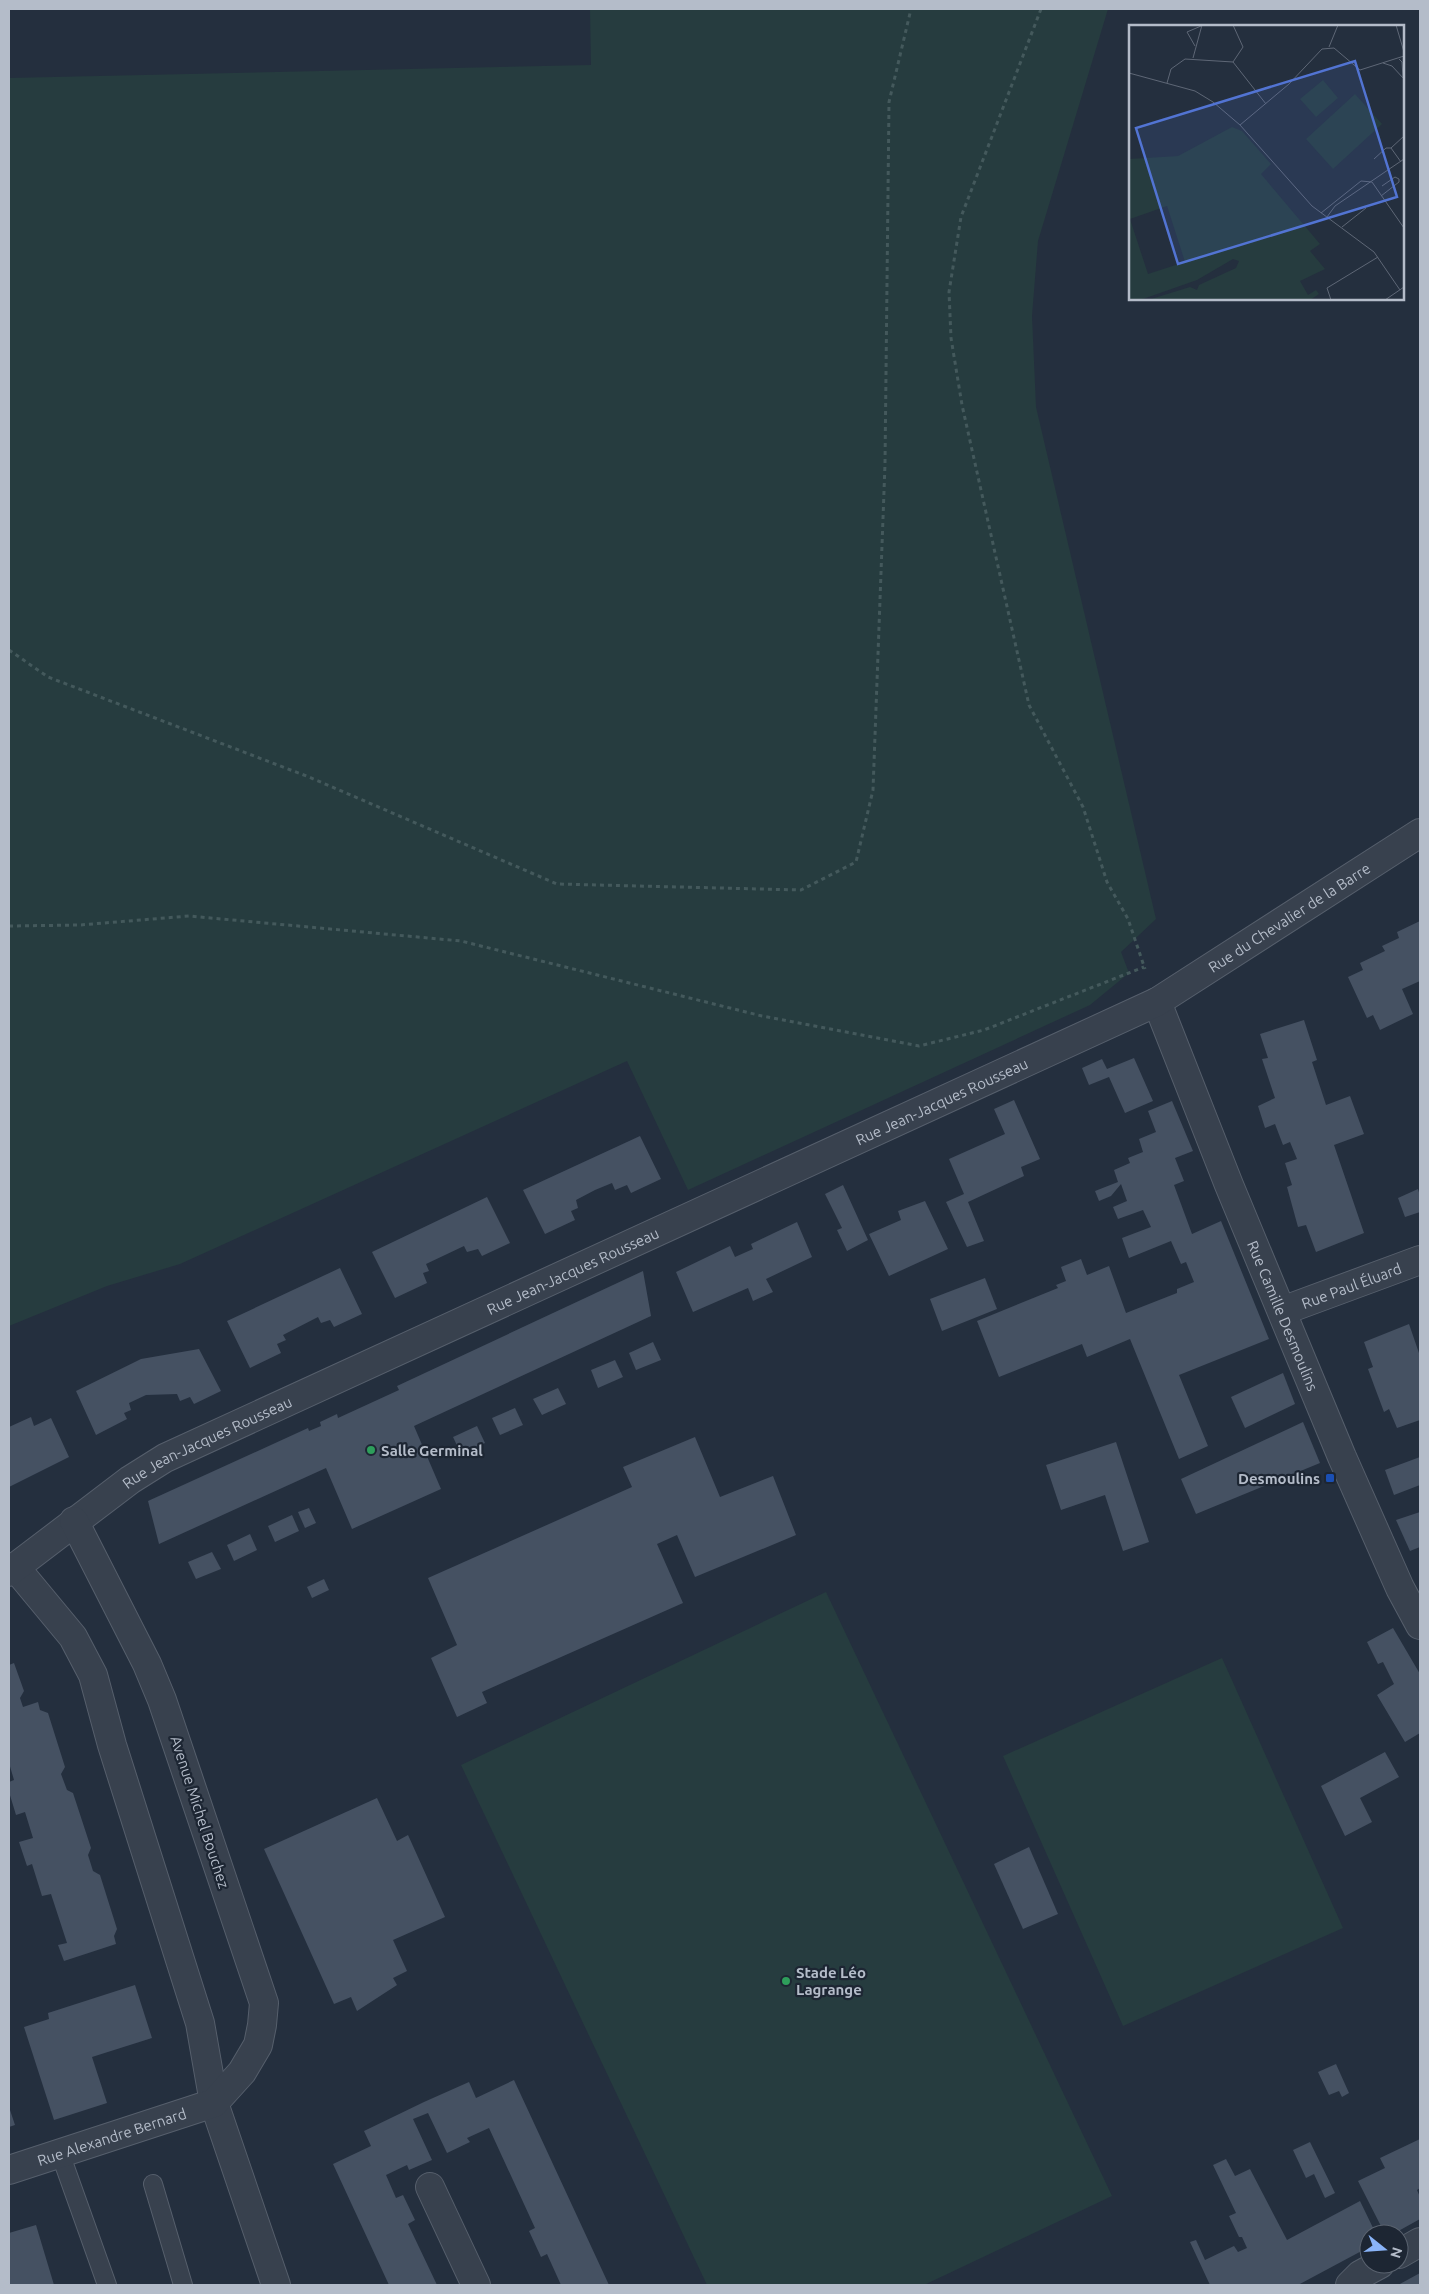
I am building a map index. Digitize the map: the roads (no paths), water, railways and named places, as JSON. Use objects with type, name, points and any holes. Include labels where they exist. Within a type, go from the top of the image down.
[{"type":"street","name":"Rue du Chevalier de la Barre","points":[[1157,1002],[1420,832]]},
{"type":"street","name":"Rue Camille Desmoulins","points":[[1157,1002],[1230,1186],[1342,1456],[1400,1588],[1420,1625]]},
{"type":"street","name":"Rue Jean-Jacques Rousseau","points":[[12,1569],[130,1480],[165,1458],[1157,1002]]},
{"type":"street","name":"Rue Paul Éluard","points":[[1282,1311],[1420,1260]]},
{"type":"street","name":"Avenue Michel Bouchez","points":[[74,1521],[148,1664],[162,1700],[264,2003],[258,2045],[242,2072],[214,2103]]},
{"type":"street","points":[[12,1569],[73,1637],[94,1675],[112,1745],[200,2023],[214,2103],[276,2285]]},
{"type":"street","name":"Rue Alexandre Bernard","points":[[9,2170],[214,2103]]},
{"type":"street","points":[[430,2187],[476,2285]]},
{"type":"street","points":[[1409,2248],[1420,2242]]},
{"type":"street","points":[[1350,2285],[1362,2274]]},
{"type":"lane","points":[[60,2153],[107,2285]]},
{"type":"lane","points":[[153,2184],[183,2285]]},
{"type":"place","name":"Salle Germinal","points":[[371,1450]]},
{"type":"place","name":"Desmoulins","points":[[1330,1478]]},
{"type":"place","name":"Stade Léo Lagrange","points":[[786,1981]]}]
